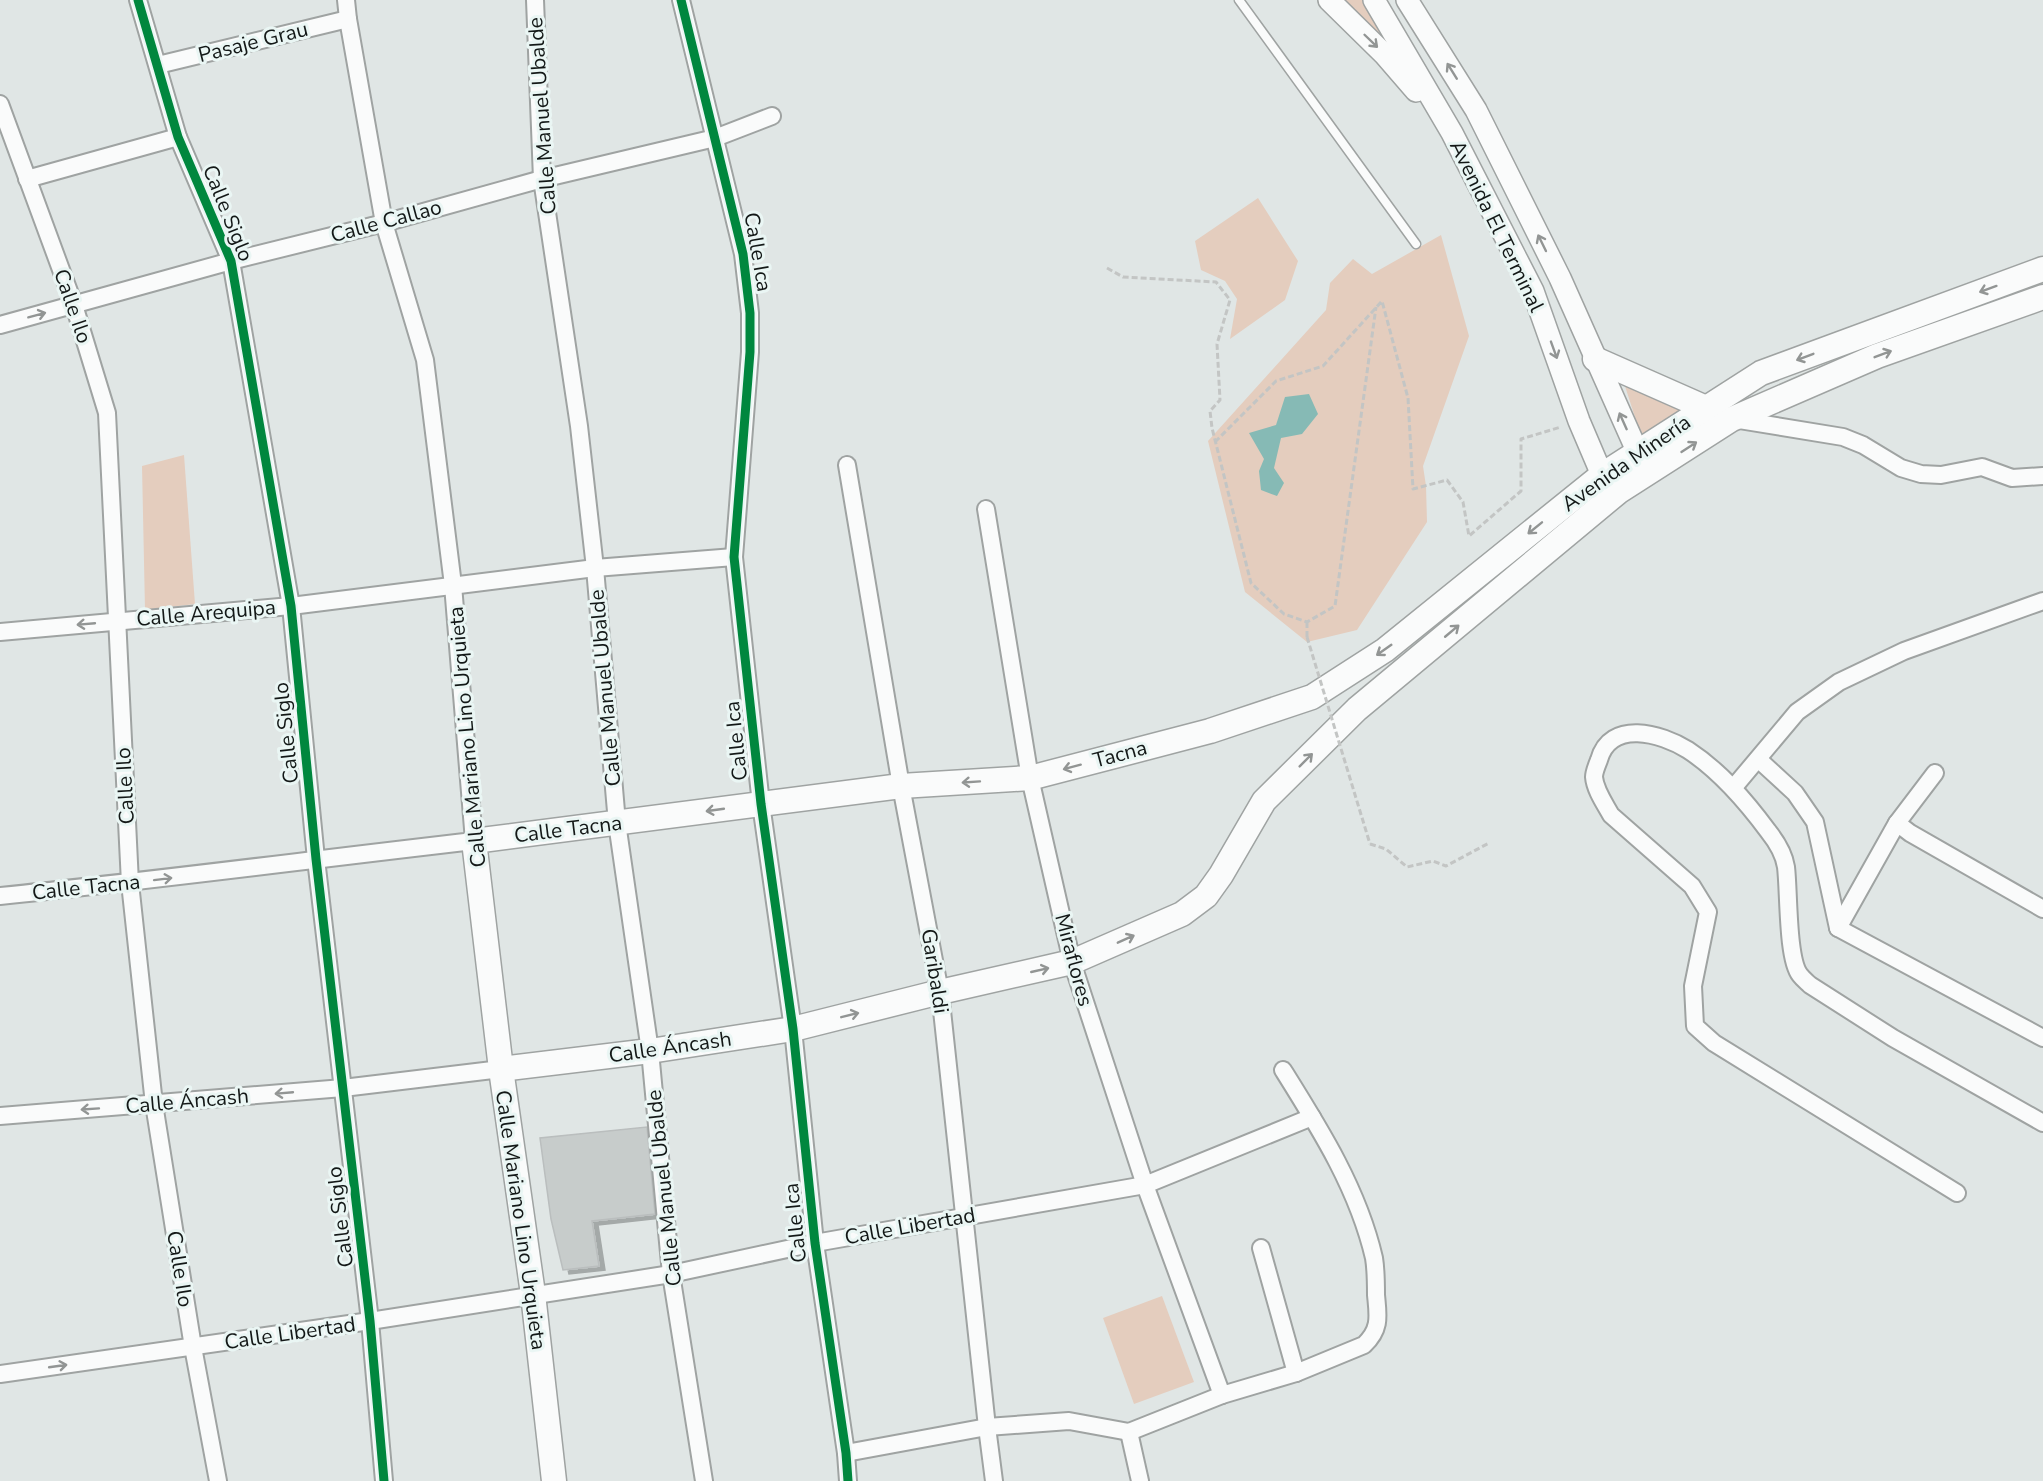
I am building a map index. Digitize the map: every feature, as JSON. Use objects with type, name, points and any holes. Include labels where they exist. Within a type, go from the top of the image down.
[{"type":"main road","name":"Avenida Minería","points":[[1264,801],[1357,710],[1618,492],[1645,462],[1706,408],[1761,374],[2043,269]]},
{"type":"main road","name":"Avenida Minería","points":[[1210,731],[1312,697],[1385,650],[1602,474],[1645,462],[1732,419],[1877,356],[2043,297]]},
{"type":"main road","points":[[1596,359],[1706,408]]},
{"type":"main road","name":"Tacna","points":[[1030,778],[1210,731]]},
{"type":"main road","name":"Calle Tacna","points":[[474,841],[901,786],[1030,778]]},
{"type":"main road","name":"Calle Áncash","points":[[501,1070],[650,1051],[793,1029],[1072,962],[1182,914],[1206,896],[1221,875],[1264,801]]},
{"type":"main road","name":"Calle Mariano Lino Urquieta","points":[[474,841],[501,1070],[533,1294],[554,1481]]},
{"type":"street","name":"Calle Siglo","points":[[138,0],[178,137],[231,261],[291,606],[316,859],[370,1321],[384,1481]]},
{"type":"street","name":"Calle Mariano Lino Urquieta","points":[[346,0],[384,223],[425,360],[453,585],[474,841]]},
{"type":"street","name":"Calle Manuel Ubalde","points":[[535,0],[542,178],[579,426],[617,823],[650,1051],[671,1274],[704,1481]]},
{"type":"street","name":"Calle Ica","points":[[681,0],[743,254],[750,313],[750,352],[734,557],[761,804],[793,1029],[815,1243],[848,1481]]},
{"type":"street","points":[[1329,0],[1384,54],[1452,133]]},
{"type":"street","name":"Avenida El Terminal","points":[[1374,0],[1452,133],[1533,291],[1580,422],[1602,474],[1618,492]]},
{"type":"street","name":"Avenida El Terminal","points":[[1407,0],[1476,110],[1560,278],[1645,462]]},
{"type":"street","name":"Pasaje Grau","points":[[158,65],[348,19]]},
{"type":"street","name":"Calle Ilo","points":[[0,104],[74,306],[107,413],[130,883],[154,1104],[193,1347],[218,1481]]},
{"type":"street","name":"Calle Callao","points":[[0,325],[231,261],[384,223],[542,178],[715,138],[772,116]]},
{"type":"street","points":[[27,179],[178,137]]},
{"type":"street","points":[[1533,291],[1560,278]]},
{"type":"street","points":[[1732,419],[1843,437],[1863,445],[1901,468],[1921,474],[1941,475],[1982,467],[2012,478],[2043,476]]},
{"type":"street","name":"Garibaldi","points":[[848,465],[901,786],[940,992],[994,1481]]},
{"type":"street","name":"Miraflores","points":[[986,509],[1030,778],[1072,962],[1145,1185],[1222,1395]]},
{"type":"street","name":"Calle Arequipa","points":[[0,632],[291,606],[594,568],[734,557]]},
{"type":"street","points":[[1734,788],[1797,712],[1839,682],[1904,651],[2043,601]]},
{"type":"street","points":[[1957,1193],[1714,1043],[1695,1026],[1693,986],[1708,912],[1692,886],[1611,815],[1602,799],[1594,777],[1600,754],[1613,738],[1633,732],[1653,735],[1687,749],[1734,788],[1780,848],[1786,865],[1794,963],[1799,975],[1810,985],[1893,1038],[2043,1123]]},
{"type":"street","points":[[1758,759],[1795,793],[1815,822],[1838,928],[2043,1038]]},
{"type":"street","points":[[1838,928],[1897,823],[1935,773]]},
{"type":"street","points":[[1897,823],[1910,833],[2043,909]]},
{"type":"street","name":"Calle Tacna","points":[[0,896],[130,883],[474,841]]},
{"type":"street","name":"Calle Áncash","points":[[0,1116],[343,1088],[501,1070]]},
{"type":"street","points":[[846,1454],[987,1427],[1069,1422],[1129,1432],[1222,1395],[1296,1372],[1364,1345],[1373,1337],[1378,1323],[1374,1260],[1351,1189],[1312,1117],[1282,1070]]},
{"type":"street","name":"Calle Libertad","points":[[0,1374],[370,1321],[671,1274],[815,1243],[1145,1185],[1312,1117]]},
{"type":"street","points":[[1261,1248],[1296,1372]]},
{"type":"street","points":[[1129,1432],[1140,1481]]},
{"type":"lane","points":[[1239,0],[1416,244]]},
{"type":"path","points":[[1107,268],[1123,277],[1216,282],[1230,300],[1217,344],[1220,400],[1210,411],[1215,442],[1251,583],[1284,614],[1307,622],[1335,606],[1376,307]]},
{"type":"path","points":[[1215,442],[1275,381],[1323,366],[1382,301],[1408,398],[1413,489],[1447,480],[1463,502],[1468,536],[1521,491],[1521,439],[1580,422]]},
{"type":"path","points":[[1307,622],[1307,637],[1370,844],[1386,849],[1407,867],[1433,861],[1446,866],[1489,843]]},
{"type":"shaded area","points":[[1344,0],[1364,0],[1387,41],[1385,43]]},
{"type":"shaded area","points":[[1258,198],[1298,261],[1285,300],[1230,339],[1237,299],[1225,281],[1201,270],[1195,241]]},
{"type":"shaded area","points":[[1441,235],[1469,336],[1423,466],[1427,522],[1357,630],[1307,642],[1245,592],[1208,441],[1326,310],[1330,283],[1353,259],[1372,274]]},
{"type":"shaded area","points":[[1624,383],[1688,409],[1642,439]]},
{"type":"shaded area","points":[[184,455],[195,604],[145,610],[142,466]]},
{"type":"shaded area","points":[[1162,1296],[1194,1382],[1134,1404],[1103,1318]]},
{"type":"water","points":[[1309,394],[1318,414],[1302,434],[1281,438],[1274,468],[1284,483],[1277,496],[1261,490],[1259,471],[1264,459],[1249,433],[1276,425],[1285,397]]},
{"type":"building","points":[[647,1127],[655,1214],[592,1221],[599,1266],[563,1270],[551,1219],[540,1138]]},
{"type":"cycle path","points":[[138,0],[178,137],[231,261],[291,606],[316,859],[370,1321],[384,1481]]},
{"type":"cycle path","points":[[681,0],[743,254],[750,313],[750,352],[734,557],[761,804],[793,1029],[815,1243],[846,1453],[848,1481]]}]
